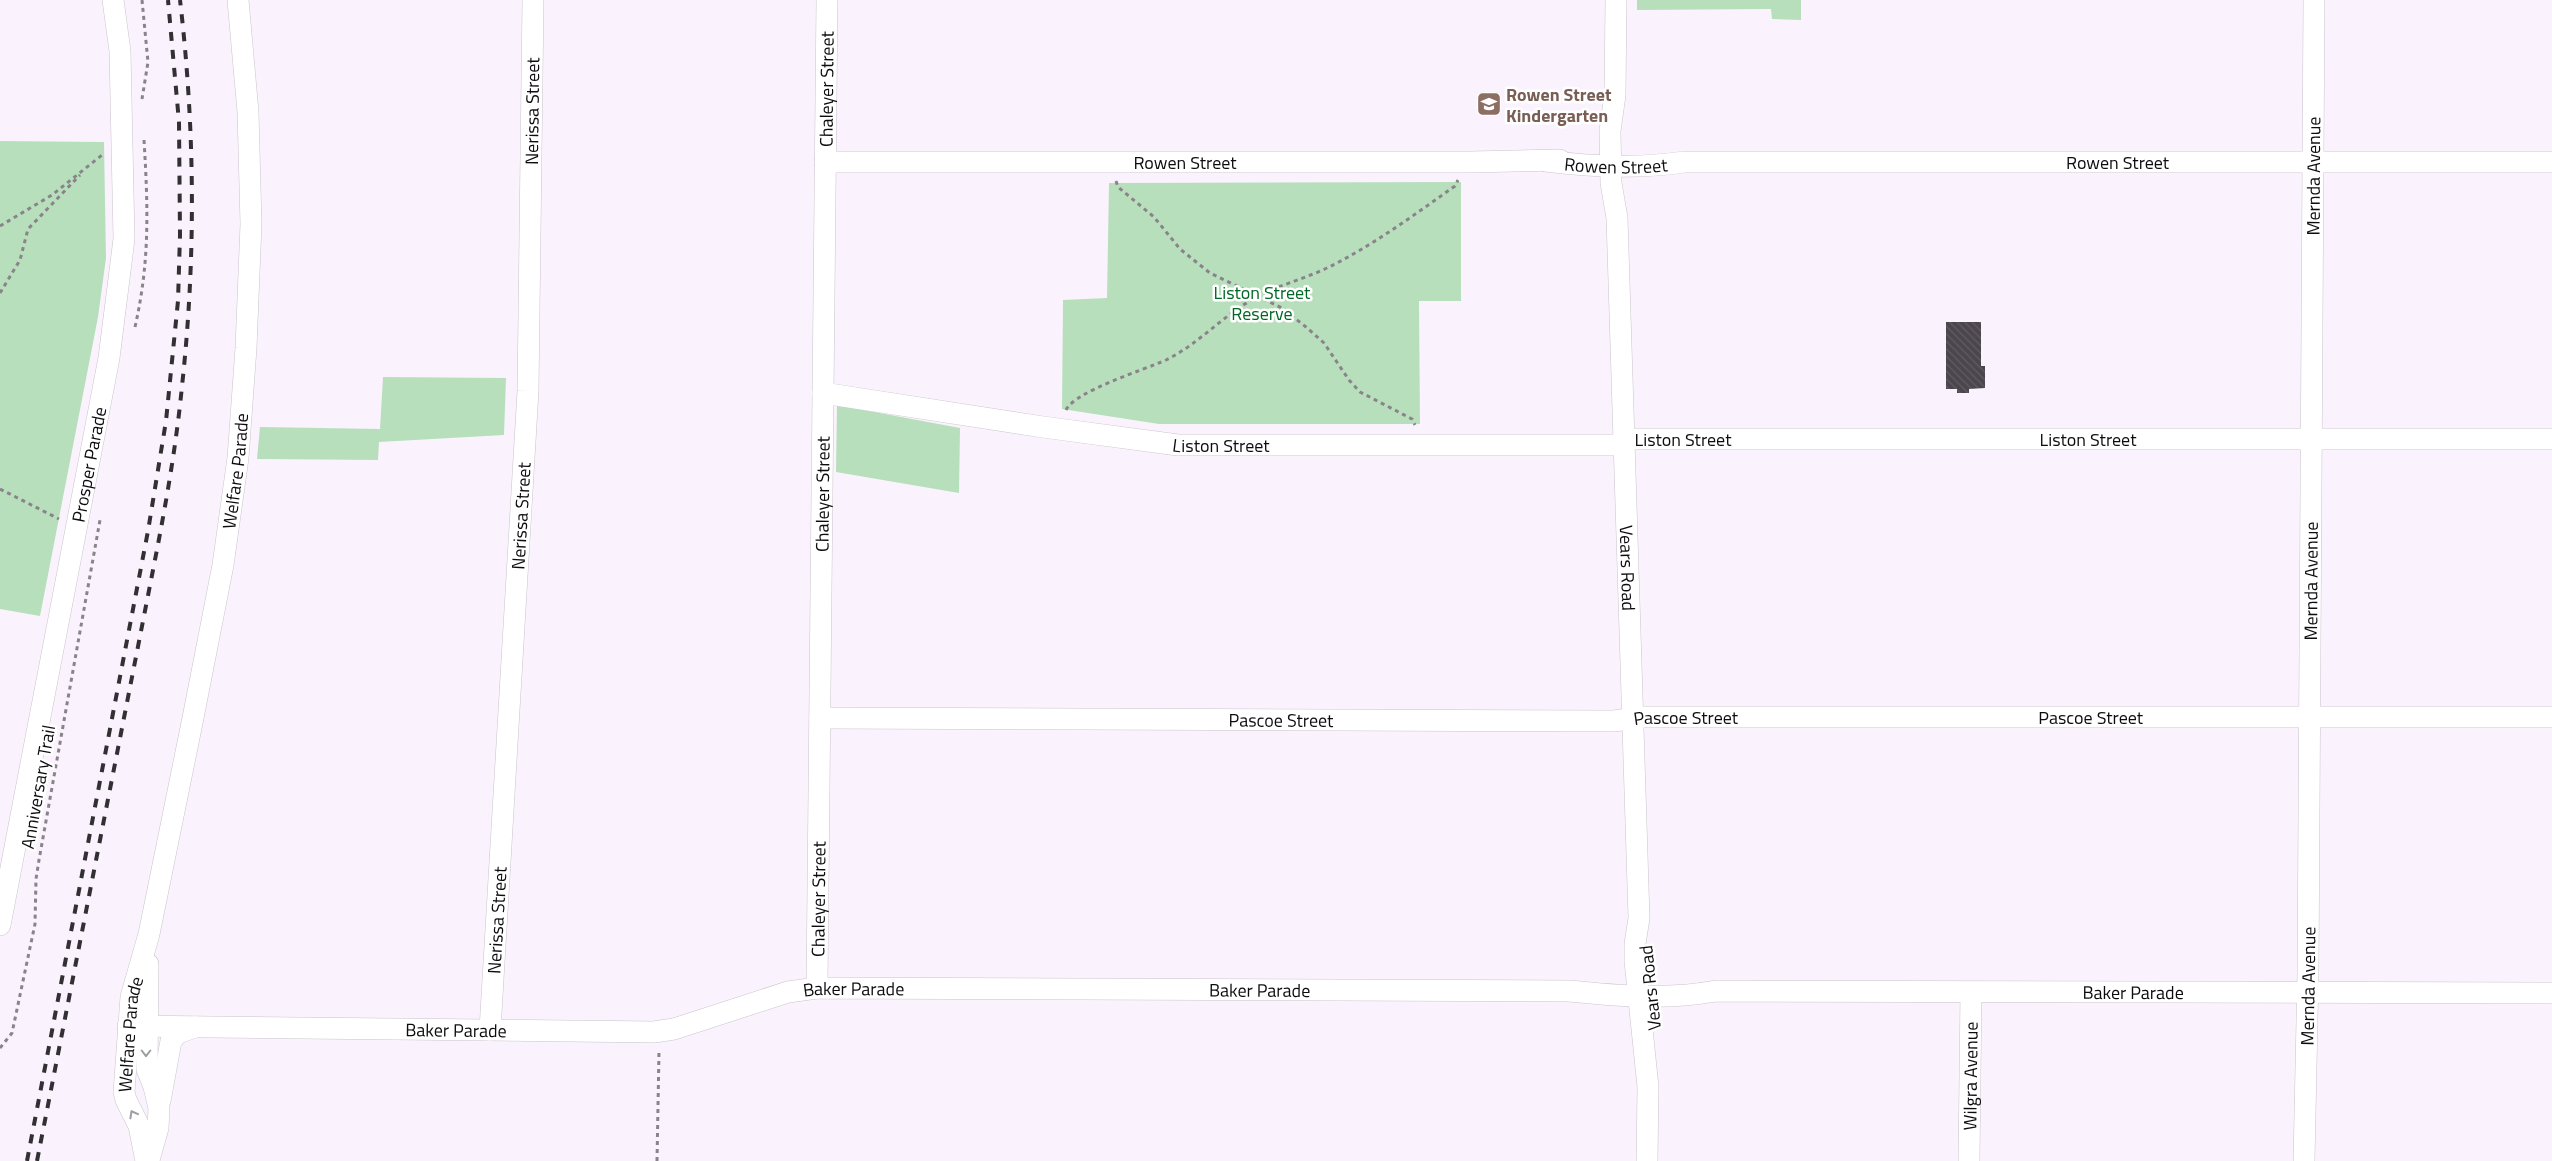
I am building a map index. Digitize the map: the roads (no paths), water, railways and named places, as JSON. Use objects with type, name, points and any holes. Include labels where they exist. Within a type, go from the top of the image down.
[{"type":"street","name":"Prosper Parade","points":[[0,925],[108,358],[124,239],[120,51],[113,0]]},
{"type":"street","name":"Welfare Parade","points":[[147,1161],[158,1128],[159,1108],[137,1026],[135,976],[149,934],[223,565],[238,458],[246,348],[251,224],[248,112],[238,0]]},
{"type":"street","name":"Nerissa Street","points":[[490,1030],[528,392],[533,0]]},
{"type":"street","name":"Chaleyer Street","points":[[817,988],[827,0]]},
{"type":"street","name":"Vears Road","points":[[1616,0],[1616,161],[1622,185],[1617,218],[1639,918],[1635,944],[1645,991],[1648,1087],[1647,1161]]},
{"type":"street","name":"Mernda Avenue","points":[[2304,1161],[2308,992],[2314,0]]},
{"type":"street","name":"Rowen Street","points":[[825,162],[1546,162],[1616,161],[1650,156],[1684,162],[2552,162]]},
{"type":"street","name":"Liston Street","points":[[823,393],[1043,428],[1178,445],[2552,439]]},
{"type":"street","name":"Pascoe Street","points":[[820,718],[1604,721],[1642,717],[2552,717]]},
{"type":"street","name":"Baker Parade","points":[[137,1026],[662,1032],[788,992],[817,988],[1645,991],[1684,986],[1716,991],[2552,992]]},
{"type":"street","name":"Wilgra Avenue","points":[[1969,1161],[1971,992]]},
{"type":"street","name":"Welfare Parade","points":[[137,1026],[124,1092],[139,1126],[147,1161]]},
{"type":"street","points":[[159,1108],[171,1041],[178,1033],[200,1026]]},
{"type":"railway","points":[[27,1161],[148,531],[166,421],[178,301],[180,235],[179,122],[168,0]]},
{"type":"railway","points":[[37,1161],[157,547],[180,409],[190,290],[192,193],[189,96],[180,0]]},
{"type":"place","name":"Rowen Street Kindergarten","points":[[1489,104]]},
{"type":"park label","name":"Liston Street Reserve","points":[[1262,302]]}]
